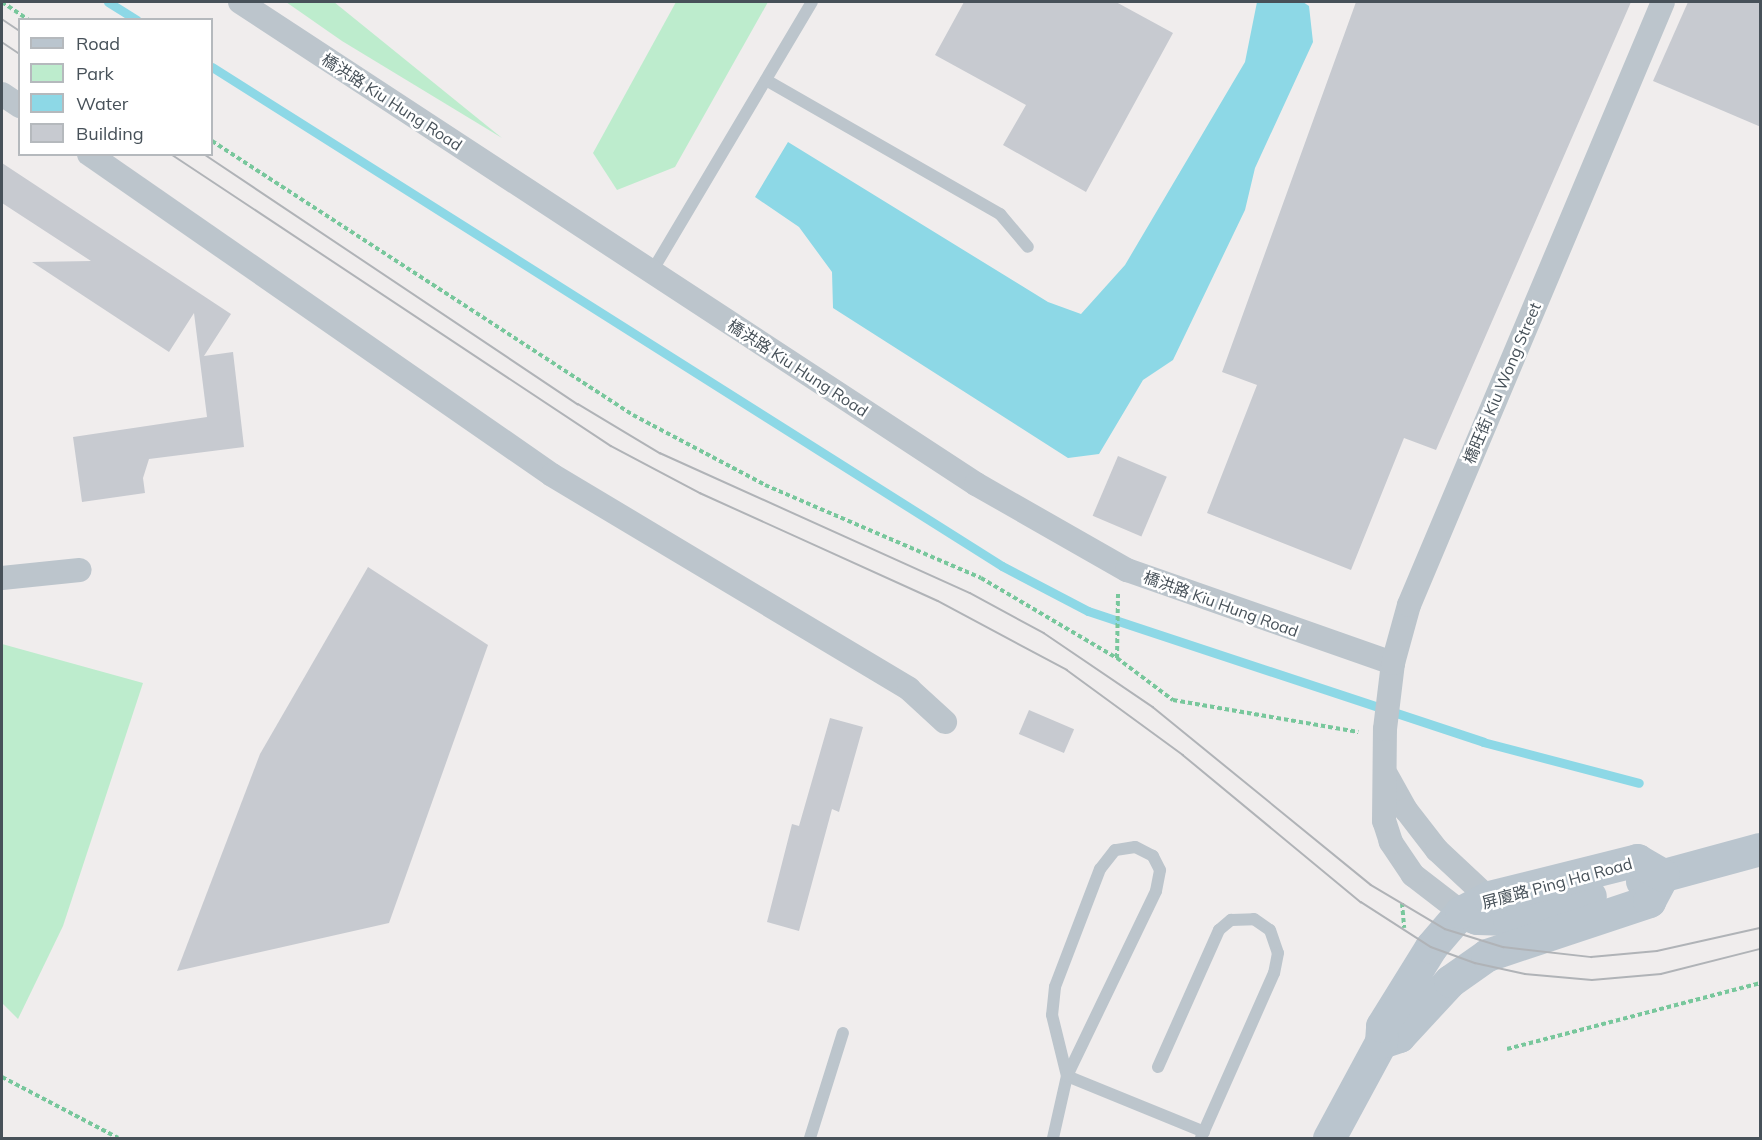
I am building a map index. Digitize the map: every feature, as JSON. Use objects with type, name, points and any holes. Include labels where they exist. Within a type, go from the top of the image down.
[{"type":"street","name":"橋洪路 Kiu Hung Road","points":[[240,2],[976,484],[1127,570],[1392,671]]},
{"type":"street","name":"橋旺街 Kiu Wong Street","points":[[1495,917],[1406,810],[1387,776],[1373,731],[1409,605],[1663,2]]},
{"type":"street","points":[[2,94],[18,105]]},
{"type":"street","points":[[92,156],[552,475],[909,689],[945,722]]},
{"type":"street","points":[[2,578],[80,570]]},
{"type":"street","name":"橋旺街 Kiu Wong Street","points":[[1387,776],[1382,802],[1391,842],[1426,888],[1495,917]]},
{"type":"street","points":[[1662,875],[1761,849]]},
{"type":"street","name":"屏廈路 Ping Ha Road","points":[[1329,1138],[1381,1042],[1382,1026],[1431,947],[1495,917],[1637,860],[1662,875],[1649,901],[1495,917]]},
{"type":"street","name":"屏廈路 Ping Ha Road","points":[[1381,1042],[1398,1036],[1463,970],[1495,917]]},
{"type":"lane","points":[[651,273],[812,2]]},
{"type":"lane","points":[[766,80],[1000,214],[1028,247]]},
{"type":"lane","points":[[1053,1138],[1067,1076],[1156,891],[1160,870],[1153,856],[1135,847],[1115,850],[1100,868],[1054,987],[1052,1015],[1067,1076]]},
{"type":"lane","points":[[1067,1076],[1202,1135],[1274,973],[1278,953],[1270,930],[1254,919],[1231,920],[1219,930],[1158,1067]]},
{"type":"lane","points":[[810,1138],[843,1033]]},
{"type":"path","points":[[2,2],[25,18]]},
{"type":"path","points":[[213,142],[633,415],[765,485],[981,578],[1117,658],[1173,700],[1373,731]]},
{"type":"path","points":[[1117,658],[1118,587]]},
{"type":"path","points":[[1507,1049],[1761,983]]},
{"type":"path","points":[[2,1077],[118,1138]]},
{"type":"green space","points":[[286,2],[334,2],[502,138],[342,41]]},
{"type":"green space","points":[[676,2],[768,2],[675,167],[617,190],[593,153]]},
{"type":"green space","points":[[2,644],[143,683],[63,926],[18,1019],[2,1003]]},
{"type":"water","points":[[1257,2],[1303,2],[1309,6],[1313,42],[1255,168],[1245,210],[1173,360],[1143,380],[1099,454],[1068,458],[833,308],[832,272],[799,227],[755,197],[788,142],[1048,302],[1081,314],[1125,265],[1245,62]]},
{"type":"building","points":[[964,2],[1116,2],[1173,33],[1086,192],[1003,145],[1026,105],[935,55]]},
{"type":"building","points":[[1356,2],[1631,2],[1436,450],[1404,438],[1351,570],[1207,513],[1257,385],[1222,372]]},
{"type":"building","points":[[1688,2],[1761,2],[1761,127],[1653,81]]},
{"type":"building","points":[[2,163],[231,314],[204,356],[233,352],[244,447],[149,459],[143,478],[145,493],[82,502],[73,437],[207,417],[194,313],[169,352],[32,262],[91,261],[2,203]]},
{"type":"building","points":[[1118,456],[1167,477],[1141,537],[1093,516]]},
{"type":"building","points":[[368,567],[488,645],[389,923],[177,971],[260,754]]},
{"type":"building","points":[[1029,710],[1074,729],[1064,753],[1019,734]]},
{"type":"building","points":[[830,718],[863,727],[839,812],[832,809],[799,931],[767,922],[792,824],[799,826]]},
{"type":"waterway","points":[[108,2],[134,18]]},
{"type":"waterway","points":[[213,68],[1002,566],[1088,611],[1483,742],[1639,783]]},
{"type":"tram line","points":[[2,19],[18,30]]},
{"type":"tram line","points":[[2,42],[18,53]]},
{"type":"tram line","points":[[174,156],[611,446],[700,493],[938,601],[1067,670],[1183,755],[1361,902],[1431,947],[1475,963],[1525,974],[1592,980],[1661,974],[1760,949]]},
{"type":"tram line","points":[[207,156],[578,404],[660,453],[970,593],[1044,633],[1153,707],[1371,885],[1445,929],[1503,947],[1591,957],[1657,951],[1760,928]]}]
